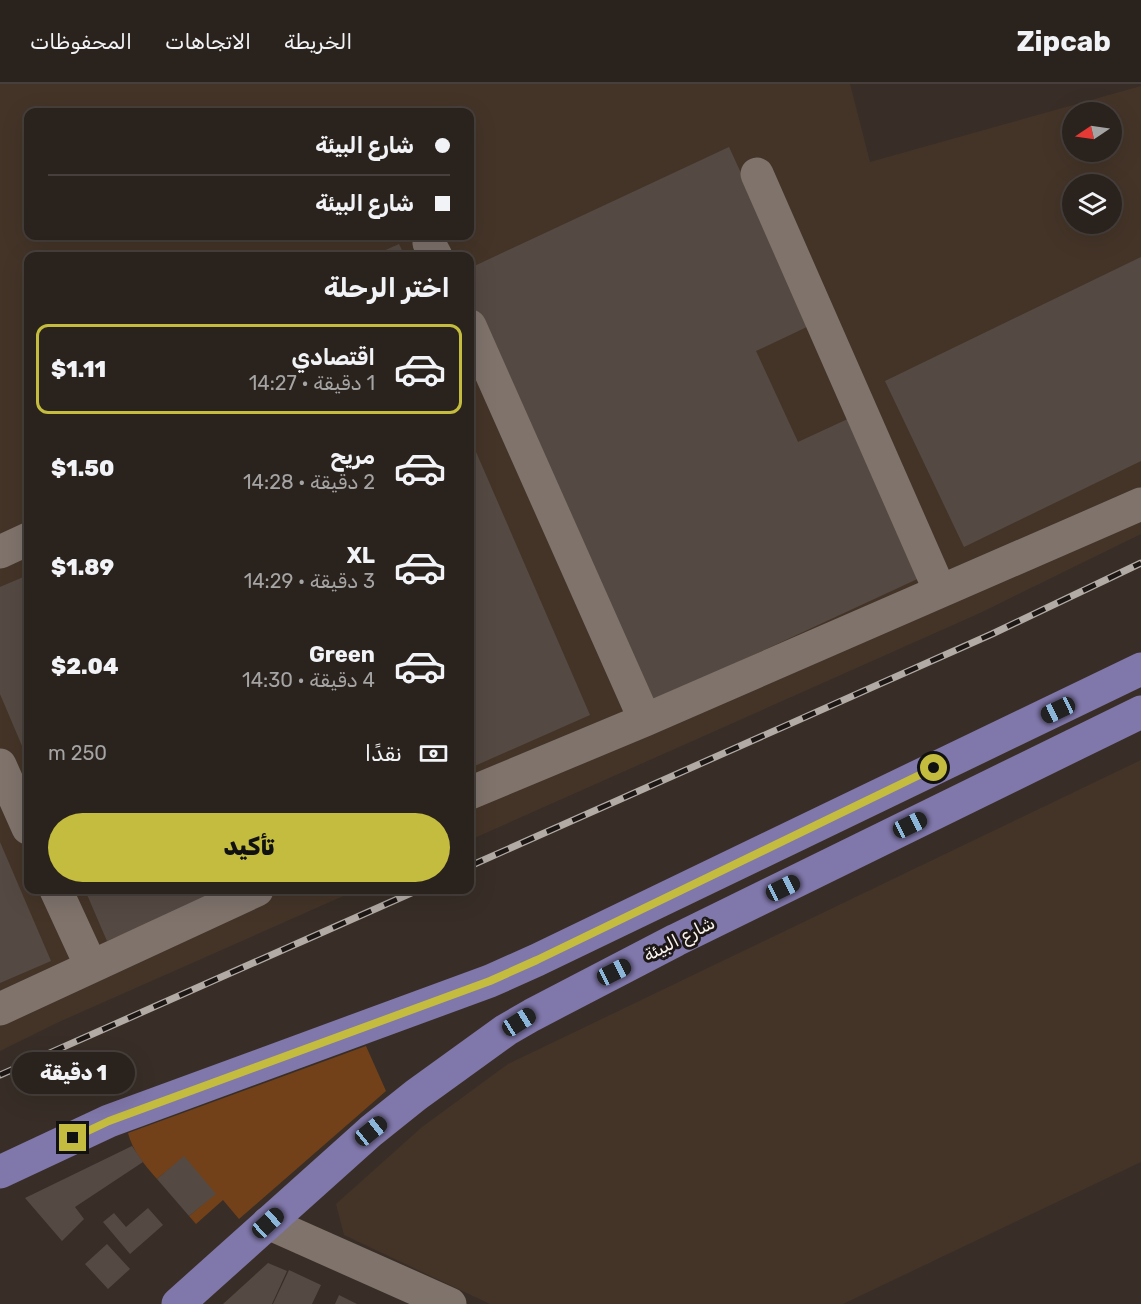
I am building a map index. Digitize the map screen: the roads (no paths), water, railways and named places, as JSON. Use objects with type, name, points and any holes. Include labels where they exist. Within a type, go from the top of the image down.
[{"type":"main road","points":[[0,1172],[109,1121],[490,981],[547,956],[1141,669]]},
{"type":"main road","points":[[1078,700],[1094,735]]},
{"type":"main road","name":"شارع البيئة","points":[[178,1304],[371,1131],[506,1030],[676,939],[1141,712]]},
{"type":"main road","points":[[913,778],[931,815]]},
{"type":"main road","points":[[658,901],[676,939]]},
{"type":"street","points":[[757,174],[940,591]]},
{"type":"street","points":[[474,339],[645,720]]},
{"type":"street","points":[[474,791],[645,720],[1141,504]]},
{"type":"street","points":[[0,552],[24,541]]},
{"type":"street","points":[[0,765],[24,819]]},
{"type":"street","points":[[58,894],[91,966]]},
{"type":"street","points":[[0,1009],[248,894]]},
{"type":"street","points":[[268,1223],[450,1304]]},
{"type":"railway","points":[[474,864],[992,634],[1141,563]]},
{"type":"railway","points":[[0,1075],[409,894]]}]
